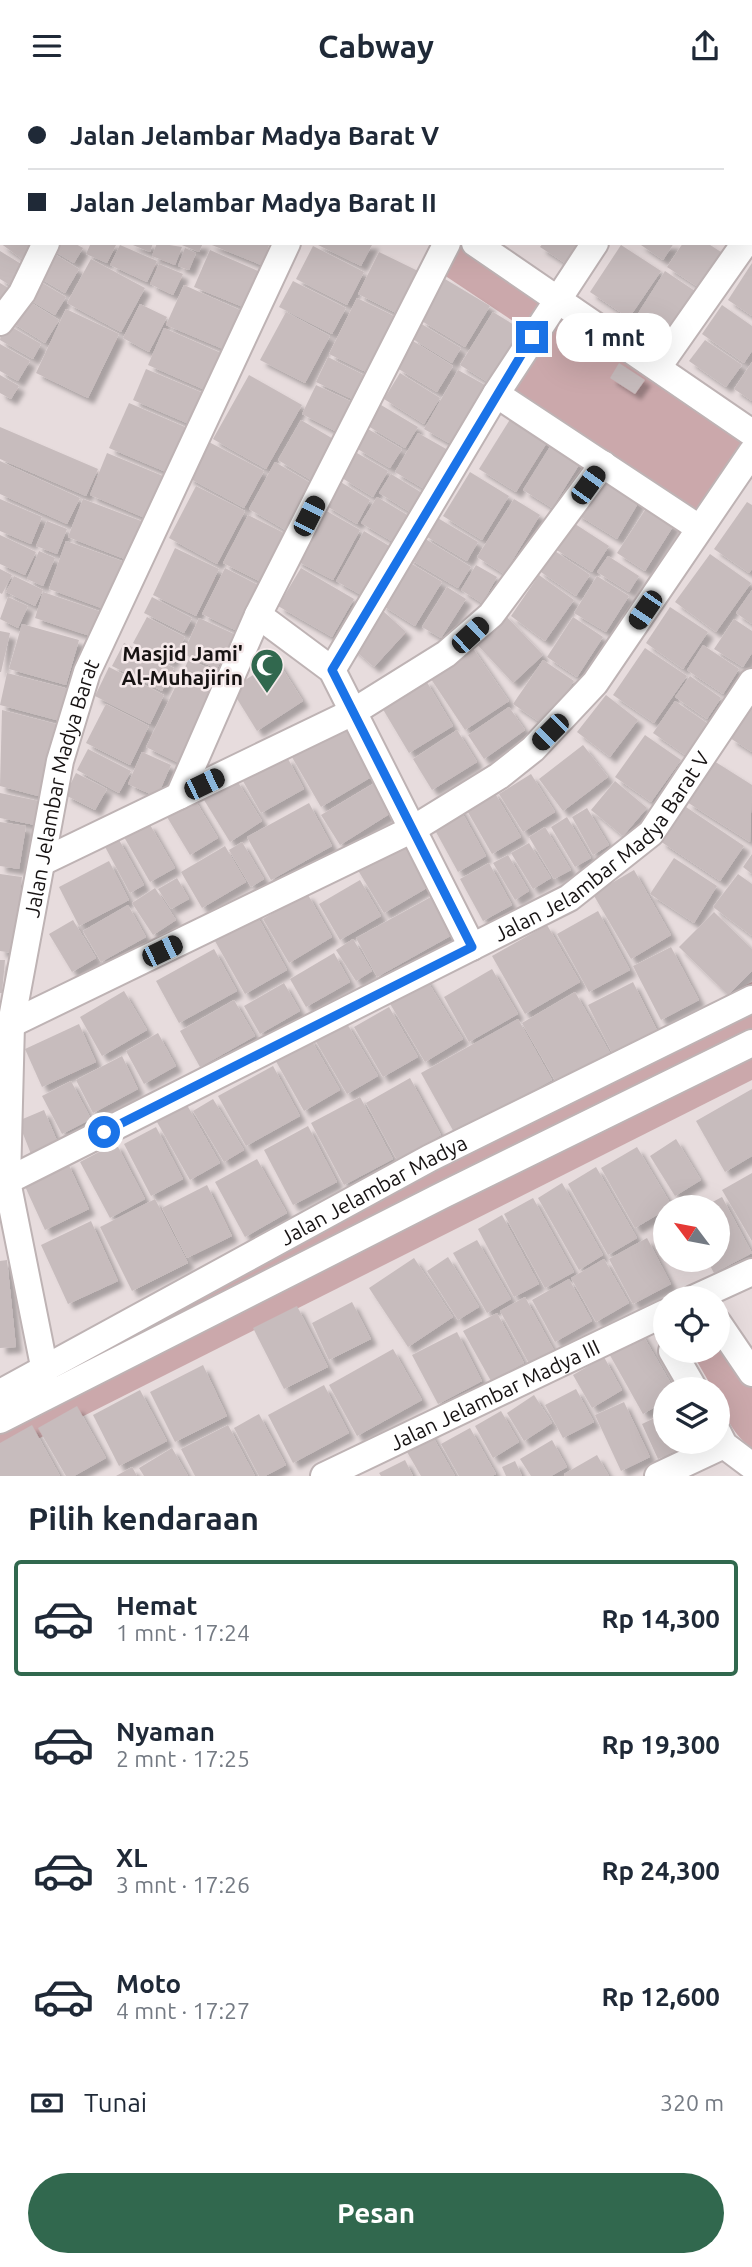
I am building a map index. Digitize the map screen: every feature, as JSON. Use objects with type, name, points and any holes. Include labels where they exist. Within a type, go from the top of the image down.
[{"type":"street","points":[[0,323],[22,293],[45,245]]},
{"type":"street","name":"Jalan Jelambar Madya Barat","points":[[45,1371],[6,1181],[12,1024],[60,761],[87,672],[286,245]]},
{"type":"street","points":[[179,796],[258,615],[446,245]]},
{"type":"street","points":[[478,245],[752,433]]},
{"type":"street","points":[[332,670],[496,394],[594,245]]},
{"type":"street","points":[[658,367],[744,245]]},
{"type":"street","points":[[496,394],[699,528]]},
{"type":"street","points":[[12,1024],[413,829],[499,776],[567,715],[595,683],[699,528],[742,485],[752,451]]},
{"type":"street","points":[[42,862],[353,712],[446,654],[481,625],[515,585],[603,464]]},
{"type":"street","points":[[258,615],[332,670],[472,947]]},
{"type":"street","name":"Jalan Jelambar Madya Barat V","points":[[6,1181],[569,898],[651,833],[752,682]]},
{"type":"street","name":"Jalan Jelambar Madya","points":[[0,1393],[45,1371],[430,1158],[752,999]]},
{"type":"street","name":"Jalan Jelambar Madya","points":[[0,1420],[443,1195],[752,1043]]},
{"type":"street","points":[[472,1137],[487,1174]]},
{"type":"street","points":[[430,1158],[443,1195]]},
{"type":"street","points":[[723,1286],[752,1272]]},
{"type":"street","name":"Jalan Jelambar Madya III","points":[[324,1476],[653,1327]]},
{"type":"street","points":[[730,1341],[752,1373]]},
{"type":"street","points":[[658,1476],[733,1456]]},
{"type":"shaded area","points":[[451,245],[470,245],[553,300],[531,333],[438,271]]},
{"type":"shaded area","points":[[558,302],[752,435],[696,523],[501,393]]},
{"type":"shaded area","points":[[752,982],[752,1080],[0,1458],[0,1381]]},
{"type":"shaded area","points":[[730,1358],[752,1388],[752,1448],[730,1423],[730,1377],[706,1377],[698,1363],[730,1363]]},
{"type":"building","points":[[3,245],[41,245],[29,264]]},
{"type":"building","points":[[78,245],[83,248],[74,263],[47,247]]},
{"type":"building","points":[[90,245],[116,245],[107,263],[86,254]]},
{"type":"building","points":[[120,245],[157,261],[147,282],[110,265]]},
{"type":"building","points":[[133,245],[152,245],[150,252]]},
{"type":"building","points":[[156,245],[182,247],[175,265],[152,256]]},
{"type":"building","points":[[182,245],[202,245],[199,252]]},
{"type":"building","points":[[212,245],[269,245],[261,265]]},
{"type":"building","points":[[318,245],[372,245],[361,266]]},
{"type":"building","points":[[542,245],[586,245],[571,267],[540,247]]},
{"type":"building","points":[[621,245],[661,271],[629,318],[590,292]]},
{"type":"building","points":[[641,245],[673,245],[663,260]]},
{"type":"building","points":[[682,245],[710,245],[721,252],[698,287],[667,267]]},
{"type":"building","points":[[313,246],[364,272],[347,305],[296,279]]},
{"type":"building","points":[[185,248],[196,253],[189,270],[178,266]]},
{"type":"building","points":[[48,250],[79,269],[65,293],[33,274]]},
{"type":"building","points":[[210,250],[258,271],[243,307],[194,287]]},
{"type":"building","points":[[0,251],[31,270],[18,290],[0,279]]},
{"type":"building","points":[[379,252],[418,271],[396,313],[358,294]]},
{"type":"building","points":[[91,259],[145,288],[121,332],[67,303]]},
{"type":"building","points":[[752,263],[752,316],[728,300]]},
{"type":"building","points":[[159,264],[183,274],[173,295],[150,284]]},
{"type":"building","points":[[665,271],[701,295],[668,346],[632,323]]},
{"type":"building","points":[[34,278],[66,297],[55,315],[23,296]]},
{"type":"building","points":[[445,279],[490,306],[465,347],[420,320]]},
{"type":"building","points":[[293,281],[346,308],[332,334],[279,307]]},
{"type":"building","points":[[0,283],[15,292],[0,316]]},
{"type":"building","points":[[184,285],[240,310],[223,349],[166,325]]},
{"type":"building","points":[[22,297],[59,320],[45,343],[8,320]]},
{"type":"building","points":[[357,298],[396,317],[368,373],[329,354]]},
{"type":"building","points":[[140,304],[167,317],[149,352],[123,338]]},
{"type":"building","points":[[722,305],[752,326],[752,351],[744,363],[702,334]]},
{"type":"building","points":[[66,309],[119,334],[88,398],[36,373]]},
{"type":"building","points":[[286,312],[330,336],[305,383],[260,360]]},
{"type":"building","points":[[493,312],[527,333],[494,386],[460,365]]},
{"type":"building","points":[[3,322],[41,344],[33,359],[0,340]]},
{"type":"building","points":[[420,323],[461,348],[452,363],[411,338]]},
{"type":"building","points":[[164,328],[221,353],[205,390],[148,365]]},
{"type":"building","points":[[705,340],[742,365],[726,387],[689,361]]},
{"type":"building","points":[[413,341],[453,366],[437,392],[397,368]]},
{"type":"building","points":[[0,344],[30,361],[18,381],[0,371]]},
{"type":"building","points":[[328,357],[364,375],[352,399],[316,382]]},
{"type":"building","points":[[752,362],[752,401],[734,389]]},
{"type":"building","points":[[619,363],[645,380],[635,394],[610,378]]},
{"type":"building","points":[[146,369],[203,393],[189,424],[133,400]]},
{"type":"building","points":[[458,370],[492,389],[458,448],[424,429]]},
{"type":"building","points":[[400,373],[440,398],[424,424],[384,399]]},
{"type":"building","points":[[0,375],[19,386],[11,399],[0,393]]},
{"type":"building","points":[[249,375],[302,405],[266,469],[213,439]]},
{"type":"building","points":[[316,385],[350,401],[335,431],[302,414]]},
{"type":"building","points":[[129,403],[185,427],[166,472],[109,448]]},
{"type":"building","points":[[381,405],[418,427],[405,448],[368,426]]},
{"type":"building","points":[[514,413],[551,436],[516,492],[479,469]]},
{"type":"building","points":[[301,420],[335,440],[311,480],[278,460]]},
{"type":"building","points":[[0,427],[98,469],[86,496],[0,459]]},
{"type":"building","points":[[368,429],[402,449],[390,468],[356,448]]},
{"type":"building","points":[[418,433],[448,450],[426,490],[395,472]]},
{"type":"building","points":[[207,441],[264,471],[244,508],[187,477]]},
{"type":"building","points":[[553,442],[582,460],[552,508],[523,490]]},
{"type":"building","points":[[107,453],[163,476],[145,518],[90,495]]},
{"type":"building","points":[[357,453],[388,471],[373,497],[342,478]]},
{"type":"building","points":[[0,461],[80,498],[67,524],[0,494]]},
{"type":"building","points":[[275,462],[314,485],[287,531],[249,509]]},
{"type":"building","points":[[470,472],[509,496],[482,540],[443,516]]},
{"type":"building","points":[[391,474],[422,493],[410,512],[379,493]]},
{"type":"building","points":[[598,475],[640,500],[617,539],[575,513]]},
{"type":"building","points":[[339,481],[370,500],[357,524],[325,505]]},
{"type":"building","points":[[196,486],[245,511],[217,564],[169,538]]},
{"type":"building","points":[[377,497],[409,516],[393,542],[361,523]]},
{"type":"building","points":[[0,499],[42,517],[31,544],[0,531]]},
{"type":"building","points":[[83,499],[141,521],[127,560],[68,537]]},
{"type":"building","points":[[514,499],[540,515],[504,574],[477,557]]},
{"type":"building","points":[[747,502],[752,505],[752,569],[749,573],[714,549]]},
{"type":"building","points":[[647,507],[674,525],[645,571],[617,553]]},
{"type":"building","points":[[323,509],[360,530],[333,580],[295,560]]},
{"type":"building","points":[[248,515],[290,536],[265,584],[223,563]]},
{"type":"building","points":[[436,517],[478,542],[467,561],[424,535]]},
{"type":"building","points":[[47,521],[67,529],[57,554],[36,546]]},
{"type":"building","points":[[572,522],[609,546],[592,572],[555,549]]},
{"type":"building","points":[[364,531],[391,547],[363,596],[336,581]]},
{"type":"building","points":[[0,535],[36,552],[25,575],[0,564]]},
{"type":"building","points":[[419,535],[471,567],[458,588],[406,557]]},
{"type":"building","points":[[66,541],[122,561],[104,609],[49,589]]},
{"type":"building","points":[[175,548],[219,569],[196,616],[153,595]]},
{"type":"building","points":[[552,549],[590,575],[576,596],[538,570]]},
{"type":"building","points":[[39,551],[55,558],[43,586],[27,579]]},
{"type":"building","points":[[710,554],[751,583],[716,632],[675,602]]},
{"type":"building","points":[[608,556],[639,576],[629,592],[597,572]]},
{"type":"building","points":[[407,561],[442,582],[415,626],[380,604]]},
{"type":"building","points":[[476,565],[497,577],[482,603],[461,590]]},
{"type":"building","points":[[225,568],[260,586],[237,631],[202,614]]},
{"type":"building","points":[[301,568],[354,599],[332,637],[278,606]]},
{"type":"building","points":[[0,569],[12,575],[2,594],[0,593]]},
{"type":"building","points":[[539,575],[574,600],[545,641],[511,616]]},
{"type":"building","points":[[14,576],[43,590],[35,606],[6,592]]},
{"type":"building","points":[[597,576],[629,596],[606,632],[574,613]]},
{"type":"building","points":[[447,587],[466,599],[441,638],[422,627]]},
{"type":"building","points":[[752,590],[752,624],[736,613]]},
{"type":"building","points":[[43,592],[99,611],[90,636],[35,618]]},
{"type":"building","points":[[8,597],[28,606],[18,628],[0,619]]},
{"type":"building","points":[[152,597],[192,618],[184,633],[144,613]]},
{"type":"building","points":[[670,607],[708,632],[683,669],[646,643]]},
{"type":"building","points":[[382,610],[406,632],[374,667],[350,646]]},
{"type":"building","points":[[503,613],[543,655],[513,683],[473,640]]},
{"type":"building","points":[[147,617],[185,637],[171,663],[133,643]]},
{"type":"building","points":[[573,617],[603,637],[577,677],[547,657]]},
{"type":"building","points":[[199,618],[234,634],[217,669],[183,654]]},
{"type":"building","points":[[734,619],[752,631],[752,653],[743,667],[714,649]]},
{"type":"building","points":[[22,624],[79,640],[66,685],[9,669]]},
{"type":"building","points":[[0,631],[10,633],[1,672],[0,672]]},
{"type":"building","points":[[124,643],[174,668],[162,691],[112,666]]},
{"type":"building","points":[[470,644],[509,701],[465,730],[427,673]]},
{"type":"building","points":[[703,645],[739,669],[723,694],[687,670]]},
{"type":"building","points":[[645,648],[687,676],[654,723],[613,695]]},
{"type":"building","points":[[189,659],[226,677],[183,765],[146,747]]},
{"type":"building","name":"Masjid Jami' Al-Muhajirin","points":[[277,660],[303,701],[257,731],[231,689]]},
{"type":"building","points":[[543,660],[574,681],[544,725],[513,704]]},
{"type":"building","points":[[109,667],[164,695],[150,724],[95,696]]},
{"type":"building","points":[[7,673],[69,689],[60,721],[0,705]]},
{"type":"building","points":[[690,676],[721,698],[707,719],[675,697]]},
{"type":"building","points":[[425,679],[453,726],[409,753],[381,706]]},
{"type":"building","points":[[606,695],[638,720],[610,757],[577,732]]},
{"type":"building","points":[[675,701],[707,723],[685,755],[653,733]]},
{"type":"building","points":[[752,703],[752,752],[730,738]]},
{"type":"building","points":[[106,704],[149,726],[130,765],[86,743]]},
{"type":"building","points":[[509,707],[525,730],[484,759],[468,735]]},
{"type":"building","points":[[2,710],[60,725],[42,797],[0,786]]},
{"type":"building","points":[[346,718],[378,773],[321,807],[289,752]]},
{"type":"building","points":[[457,730],[477,762],[432,790],[413,759]]},
{"type":"building","points":[[645,735],[681,760],[651,802],[615,777]]},
{"type":"building","points":[[583,745],[608,777],[563,811],[539,779]]},
{"type":"building","points":[[88,749],[131,771],[119,793],[77,770]]},
{"type":"building","points":[[142,752],[171,765],[157,797],[128,784]]},
{"type":"building","points":[[287,757],[304,789],[261,813],[243,781]]},
{"type":"building","points":[[714,761],[752,785],[750,842],[687,802]]},
{"type":"building","points":[[76,773],[107,789],[95,810],[65,795]]},
{"type":"building","points":[[531,774],[555,812],[523,832],[499,794]]},
{"type":"building","points":[[236,779],[262,821],[230,842],[204,800]]},
{"type":"building","points":[[381,779],[399,808],[340,845],[321,815]]},
{"type":"building","points":[[615,781],[647,808],[623,836],[591,810]]},
{"type":"building","points":[[493,790],[521,837],[492,854],[465,807]]},
{"type":"building","points":[[0,793],[39,801],[35,825],[0,818]]},
{"type":"building","points":[[192,795],[218,838],[190,855],[164,812]]},
{"type":"building","points":[[309,803],[332,846],[271,880],[247,837]]},
{"type":"building","points":[[458,805],[486,856],[458,872],[430,821]]},
{"type":"building","points":[[683,805],[744,846],[720,881],[660,841]]},
{"type":"building","points":[[587,808],[609,845],[593,855],[572,817]]},
{"type":"building","points":[[567,817],[591,858],[575,867],[551,827]]},
{"type":"building","points":[[0,822],[26,826],[19,869],[0,866]]},
{"type":"building","points":[[149,823],[175,868],[150,882],[124,837]]},
{"type":"building","points":[[545,827],[571,870],[554,879],[529,837]]},
{"type":"building","points":[[410,835],[437,882],[384,913],[356,867]]},
{"type":"building","points":[[118,838],[144,885],[130,893],[104,845]]},
{"type":"building","points":[[242,842],[264,879],[251,887],[229,850]]},
{"type":"building","points":[[529,843],[551,878],[533,889],[511,853]]},
{"type":"building","points":[[225,846],[246,882],[202,908],[181,872]]},
{"type":"building","points":[[752,854],[752,874],[743,867]]},
{"type":"building","points":[[508,855],[529,891],[515,900],[493,863]]},
{"type":"building","points":[[674,858],[717,886],[694,923],[650,894]]},
{"type":"building","points":[[109,861],[129,900],[79,926],[59,887]]},
{"type":"building","points":[[489,863],[512,905],[483,921],[460,879]]},
{"type":"building","points":[[634,870],[671,935],[631,959],[593,894]]},
{"type":"building","points":[[0,874],[22,877],[13,953],[0,951]]},
{"type":"building","points":[[738,874],[752,884],[752,936],[713,907]]},
{"type":"building","points":[[177,878],[189,899],[171,909],[158,889]]},
{"type":"building","points":[[360,880],[381,916],[340,940],[319,904]]},
{"type":"building","points":[[155,888],[176,920],[153,935],[132,903]]},
{"type":"building","points":[[440,892],[461,930],[377,977],[356,938]]},
{"type":"building","points":[[307,893],[332,937],[289,963],[263,919]]},
{"type":"building","points":[[128,905],[146,937],[101,962],[83,931]]},
{"type":"building","points":[[254,910],[287,970],[245,994],[211,934]]},
{"type":"building","points":[[598,911],[630,970],[589,992],[557,934]]},
{"type":"building","points":[[714,912],[752,949],[752,971],[728,995],[679,947]]},
{"type":"building","points":[[73,920],[96,958],[72,972],[49,934]]},
{"type":"building","points":[[547,925],[580,982],[525,1014],[492,956]]},
{"type":"building","points":[[353,939],[372,971],[356,981],[336,950]]},
{"type":"building","points":[[671,947],[699,1000],[661,1020],[633,966]]},
{"type":"building","points":[[214,949],[237,991],[179,1023],[156,981]]},
{"type":"building","points":[[334,953],[350,982],[306,1007],[290,979]]},
{"type":"building","points":[[0,960],[5,960],[2,993],[0,993]]},
{"type":"building","points":[[492,969],[518,1014],[469,1042],[444,997]]},
{"type":"building","points":[[423,974],[463,1039],[425,1062],[386,997]]},
{"type":"building","points":[[633,982],[657,1030],[612,1053],[588,1005]]},
{"type":"building","points":[[284,983],[300,1011],[260,1034],[244,1006]]},
{"type":"building","points":[[124,991],[147,1030],[102,1056],[80,1017]]},
{"type":"building","points":[[575,992],[610,1053],[557,1084],[522,1023]]},
{"type":"building","points":[[234,1000],[255,1036],[200,1067],[180,1031]]},
{"type":"building","points":[[389,1007],[418,1057],[383,1077],[354,1027]]},
{"type":"building","points":[[518,1019],[552,1080],[455,1134],[421,1073]]},
{"type":"building","points":[[346,1022],[378,1076],[347,1094],[315,1040]]},
{"type":"building","points":[[79,1024],[96,1062],[42,1087],[25,1049]]},
{"type":"building","points":[[158,1033],[176,1066],[144,1084],[126,1051]]},
{"type":"building","points":[[309,1036],[340,1090],[304,1111],[273,1056]]},
{"type":"building","points":[[122,1056],[138,1089],[93,1113],[76,1080]]},
{"type":"building","points":[[273,1066],[300,1116],[246,1146],[218,1096]]},
{"type":"building","points":[[410,1078],[441,1135],[397,1160],[366,1103]]},
{"type":"building","points":[[71,1081],[91,1119],[62,1134],[42,1096]]},
{"type":"building","points":[[752,1089],[752,1156],[725,1172],[696,1121]]},
{"type":"building","points":[[360,1097],[393,1159],[344,1185],[311,1123]]},
{"type":"building","points":[[213,1099],[244,1150],[224,1162],[193,1111]]},
{"type":"building","points":[[187,1105],[220,1163],[190,1180],[157,1122]]},
{"type":"building","points":[[44,1110],[58,1143],[31,1154],[18,1121]]},
{"type":"building","points":[[308,1126],[337,1182],[293,1205],[264,1150]]},
{"type":"building","points":[[156,1127],[183,1179],[151,1196],[124,1144]]},
{"type":"building","points":[[676,1139],[701,1180],[674,1195],[650,1156]]},
{"type":"building","points":[[116,1143],[145,1199],[110,1218],[80,1162]]},
{"type":"building","points":[[637,1147],[665,1195],[653,1195],[653,1217],[635,1228],[601,1168]]},
{"type":"building","points":[[257,1159],[287,1213],[245,1237],[215,1182]]},
{"type":"building","points":[[67,1161],[89,1209],[45,1230],[23,1182]]},
{"type":"building","points":[[596,1167],[637,1238],[608,1255],[568,1184]]},
{"type":"building","points":[[752,1173],[752,1241],[730,1204],[730,1195],[725,1195],[722,1190]]},
{"type":"building","points":[[562,1183],[603,1255],[579,1270],[538,1198]]},
{"type":"building","points":[[207,1185],[232,1236],[187,1258],[162,1208]]},
{"type":"building","points":[[533,1198],[574,1272],[545,1288],[504,1214]]},
{"type":"building","points":[[155,1199],[188,1263],[132,1291],[100,1227]]},
{"type":"building","points":[[730,1212],[752,1253],[730,1265]]},
{"type":"building","points":[[502,1215],[539,1284],[514,1297],[478,1229]]},
{"type":"building","points":[[91,1221],[118,1281],[68,1304],[41,1245]]},
{"type":"building","points":[[647,1238],[653,1250],[653,1272],[665,1272],[671,1284],[653,1286],[653,1293],[633,1304],[609,1259]]},
{"type":"building","points":[[477,1240],[511,1299],[487,1313],[453,1253]]},
{"type":"building","points":[[448,1257],[479,1307],[458,1320],[427,1271]]},
{"type":"building","points":[[414,1258],[453,1317],[408,1347],[369,1288]]},
{"type":"building","points":[[604,1259],[629,1303],[596,1322],[571,1278]]},
{"type":"building","points":[[7,1260],[16,1347],[0,1348],[0,1261]]},
{"type":"building","points":[[569,1279],[592,1321],[555,1342],[532,1300]]},
{"type":"building","points":[[525,1297],[556,1354],[531,1367],[500,1311]]},
{"type":"building","points":[[352,1302],[371,1339],[329,1360],[312,1323]]},
{"type":"building","points":[[297,1306],[328,1367],[284,1389],[253,1328]]},
{"type":"building","points":[[497,1313],[524,1363],[491,1381],[463,1331]]},
{"type":"building","points":[[640,1330],[653,1353],[653,1363],[659,1363],[667,1377],[653,1377],[653,1408],[643,1414],[607,1350]]},
{"type":"building","points":[[457,1332],[482,1381],[438,1404],[412,1355]]},
{"type":"building","points":[[393,1349],[422,1400],[357,1436],[329,1385]]},
{"type":"building","points":[[604,1357],[622,1390],[592,1408],[573,1375]]},
{"type":"building","points":[[203,1365],[227,1416],[175,1442],[150,1392]]},
{"type":"building","points":[[324,1385],[349,1433],[293,1463],[268,1415]]},
{"type":"building","points":[[576,1389],[594,1422],[563,1438],[545,1405]]},
{"type":"building","points":[[140,1390],[167,1441],[119,1466],[93,1415]]},
{"type":"building","points":[[534,1395],[552,1423],[524,1441],[507,1413]]},
{"type":"building","points":[[624,1402],[650,1457],[621,1471],[595,1415]]},
{"type":"building","points":[[77,1406],[106,1458],[74,1476],[66,1476],[38,1428]]},
{"type":"building","points":[[501,1411],[519,1442],[493,1458],[475,1426]]},
{"type":"building","points":[[259,1414],[286,1465],[265,1476],[259,1476],[234,1428]]},
{"type":"building","points":[[653,1419],[653,1448],[642,1424]]},
{"type":"building","points":[[32,1425],[60,1476],[0,1476],[0,1443]]},
{"type":"building","points":[[228,1425],[255,1476],[195,1476],[181,1449]]},
{"type":"building","points":[[470,1428],[496,1474],[459,1476],[441,1444]]},
{"type":"building","points":[[429,1430],[455,1476],[421,1476],[403,1445]]},
{"type":"building","points":[[552,1440],[567,1467],[551,1476],[531,1476],[520,1459]]},
{"type":"building","points":[[172,1448],[188,1476],[144,1476],[139,1468]]},
{"type":"building","points":[[656,1454],[669,1454],[658,1459]]},
{"type":"building","points":[[597,1455],[609,1476],[565,1476],[564,1474]]},
{"type":"building","points":[[405,1460],[413,1476],[381,1476],[379,1473]]},
{"type":"building","points":[[515,1461],[522,1476],[506,1476],[502,1467]]},
{"type":"building","points":[[132,1467],[137,1476],[116,1476]]},
{"type":"place","name":"Masjid Jami' Al-Muhajirin","points":[[267,695]]},
{"type":"route","points":[[104,1132],[472,947],[332,670],[532,337]]}]
